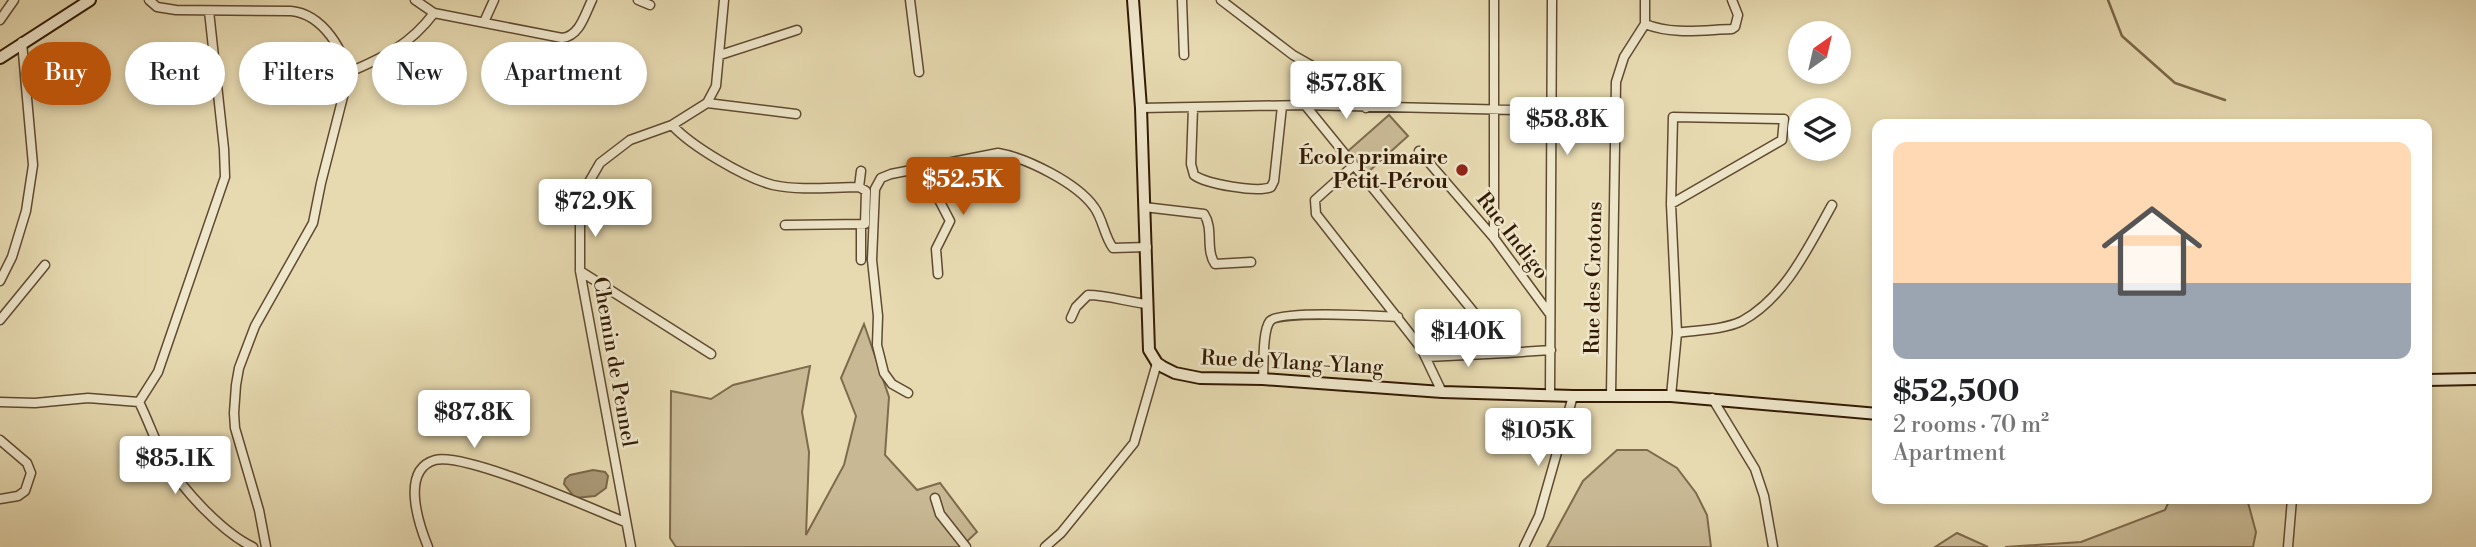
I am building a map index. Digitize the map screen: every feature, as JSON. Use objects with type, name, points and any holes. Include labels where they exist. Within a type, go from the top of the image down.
[{"type":"street","points":[[0,20],[14,0]]},
{"type":"street","points":[[22,42],[90,0]]},
{"type":"street","points":[[149,0],[164,9],[291,11],[309,15],[317,20],[333,42]]},
{"type":"street","points":[[415,0],[434,13],[569,37],[578,29],[592,0]]},
{"type":"street","points":[[484,22],[494,0]]},
{"type":"street","points":[[638,0],[650,5]]},
{"type":"street","points":[[724,0],[716,86],[707,103],[796,114]]},
{"type":"street","points":[[910,0],[919,72]]},
{"type":"street","points":[[1045,547],[1061,533],[1134,443],[1157,363],[1149,350],[1141,108],[1133,0]]},
{"type":"street","points":[[1182,0],[1184,55]]},
{"type":"street","points":[[1221,0],[1293,55],[1360,93],[1366,108]]},
{"type":"street","points":[[1494,0],[1494,239]]},
{"type":"street","points":[[1550,396],[1552,0]]},
{"type":"street","points":[[1645,0],[1645,24],[1681,31],[1732,29],[1738,15],[1732,0]]},
{"type":"street","points":[[139,402],[158,372],[225,177],[209,10]]},
{"type":"street","points":[[358,68],[386,57],[419,32],[434,13]]},
{"type":"street","name":"Rue des Crotons","points":[[1611,396],[1616,82],[1623,57],[1645,24]]},
{"type":"street","points":[[720,55],[797,30]]},
{"type":"street","points":[[0,58],[21,43]]},
{"type":"street","name":"Chemin de Pennel","points":[[631,547],[580,271],[580,213],[585,189],[600,163],[630,140],[672,125],[707,103]]},
{"type":"street","points":[[0,281],[12,257],[26,211],[33,165],[28,105]]},
{"type":"street","points":[[266,547],[259,510],[235,428],[236,384],[239,368],[255,326],[313,223],[341,105]]},
{"type":"street","points":[[1193,108],[1191,164],[1194,175],[1207,181],[1259,190],[1271,187],[1274,181],[1282,106]]},
{"type":"street","points":[[1141,108],[1305,106],[1552,111]]},
{"type":"street","points":[[1305,106],[1507,353]]},
{"type":"street","points":[[1671,204],[1782,140],[1784,119],[1672,117],[1671,204],[1677,333],[1671,396]]},
{"type":"street","points":[[672,125],[684,138],[747,175],[773,185],[859,187],[866,191],[866,222],[861,225],[785,225]]},
{"type":"street","name":"Rue Indigo","points":[[1419,150],[1494,239],[1549,313]]},
{"type":"street","points":[[908,393],[892,384],[884,373],[877,345],[878,316],[872,260],[875,190],[881,177],[998,153],[1021,159],[1054,174],[1090,203],[1096,209],[1112,248],[1118,250],[1147,247]]},
{"type":"street","points":[[1353,166],[1315,200],[1316,214],[1427,357],[1442,392]]},
{"type":"street","points":[[926,167],[950,221],[936,249],[938,274]]},
{"type":"street","points":[[859,187],[861,171]]},
{"type":"street","points":[[1677,333],[1717,328],[1740,321],[1771,300],[1809,246],[1832,205]]},
{"type":"street","points":[[1144,207],[1204,214],[1209,221],[1211,257],[1215,264],[1251,262]]},
{"type":"street","points":[[861,225],[861,260]]},
{"type":"street","points":[[0,320],[45,265]]},
{"type":"street","points":[[580,271],[711,355]]},
{"type":"street","points":[[1071,318],[1076,307],[1088,295],[1147,304]]},
{"type":"street","points":[[1263,379],[1265,337],[1270,321],[1274,318],[1292,314],[1398,317]]},
{"type":"street","points":[[1427,357],[1551,351]]},
{"type":"street","name":"Rue de Ylang-Ylang","points":[[1157,363],[1175,373],[1193,377],[1263,379],[1442,392],[1712,398],[1872,413]]},
{"type":"street","points":[[2432,380],[2476,379]]},
{"type":"street","points":[[1524,547],[1539,516],[1573,397]]},
{"type":"street","points":[[0,402],[35,403],[88,398],[139,402]]},
{"type":"street","points":[[1712,398],[1755,469],[1764,496],[1773,547]]},
{"type":"street","points":[[139,402],[167,463],[214,521],[239,541],[253,547]]},
{"type":"street","points":[[0,440],[27,463],[31,473],[25,491],[19,496],[0,499]]},
{"type":"street","points":[[428,547],[415,508],[414,491],[423,466],[433,460],[464,461],[492,470],[625,522]]},
{"type":"street","points":[[935,498],[940,514],[966,547]]},
{"type":"street","points":[[2288,547],[2292,504]]},
{"type":"shaded area","points":[[1389,115],[1408,136],[1367,173],[1348,151]]},
{"type":"shaded area","points":[[864,324],[889,397],[885,455],[917,490],[940,483],[977,532],[961,547],[676,547],[670,538],[671,391],[711,399],[733,385],[810,366],[802,412],[809,452],[806,535],[844,465],[856,416],[841,378]]},
{"type":"shaded area","points":[[1617,450],[1647,450],[1677,468],[1696,493],[1707,515],[1711,547],[1547,547],[1583,481]]},
{"type":"shaded area","points":[[593,470],[605,472],[608,476],[606,488],[595,496],[575,498],[564,484],[565,479],[570,475]]},
{"type":"shaded area","points":[[2168,504],[2248,504],[2256,532],[2253,547],[2005,547],[2081,542],[2165,510]]},
{"type":"shaded area","points":[[1957,533],[1988,547],[1935,547]]},
{"type":"waterway","points":[[2108,0],[2122,36],[2175,83],[2225,100]]},
{"type":"place","name":"École primaire Petit-Pérou","points":[[1462,170]]}]
